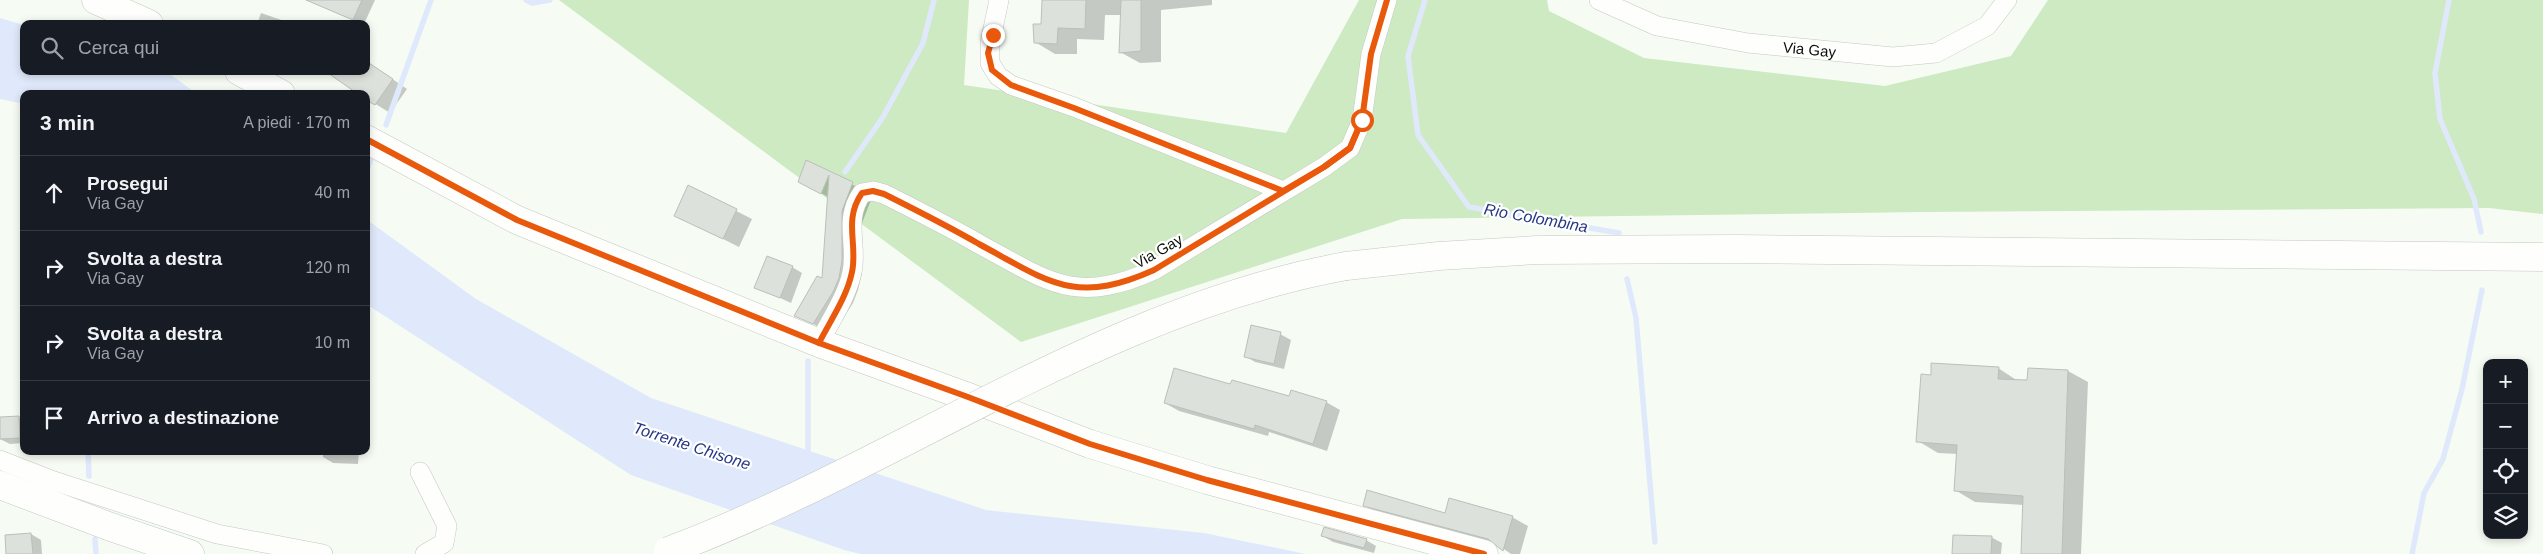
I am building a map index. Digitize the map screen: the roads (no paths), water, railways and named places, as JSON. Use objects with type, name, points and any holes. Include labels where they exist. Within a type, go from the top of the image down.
[{"type":"main road","points":[[96,0],[140,20]]},
{"type":"main road","points":[[246,75],[274,90]]},
{"type":"main road","points":[[370,141],[517,220],[819,343],[1126,456],[1434,548],[1484,554]]},
{"type":"main road","points":[[662,552],[800,495],[1110,340],[1203,304],[1300,274],[1346,266],[1439,256],[1537,250],[1737,249],[2543,257]]},
{"type":"main road","points":[[0,485],[108,526],[190,554]]},
{"type":"main road","points":[[108,526],[160,554]]},
{"type":"street","points":[[998,0],[990,43],[990,63],[998,76],[1011,85],[1283,191]]},
{"type":"street","name":"Via Gay","points":[[819,343],[850,282],[853,269],[852,214],[862,193],[873,191],[884,194],[1047,281],[1063,286],[1083,288],[1114,285],[1132,280],[1154,270],[1324,167],[1350,148],[1362,120],[1371,54],[1387,0]]},
{"type":"street","name":"Via Gay","points":[[1599,0],[1657,26],[1748,43],[1893,57],[1936,53],[1987,26],[2007,0]]},
{"type":"street","points":[[0,460],[54,481],[217,534],[323,554]]},
{"type":"street","points":[[420,472],[447,526],[444,543],[425,554]]},
{"type":"water","points":[[0,18],[20,24],[20,75],[171,75],[192,90],[20,90],[20,103],[0,99]]},
{"type":"water","name":"Torrente Chisone","points":[[370,222],[476,299],[651,398],[986,510],[1204,533],[1306,554],[861,554],[844,550],[631,475],[370,307]]},
{"type":"waterway","points":[[386,125],[431,0]]},
{"type":"waterway","points":[[526,0],[532,3],[550,0]]},
{"type":"waterway","points":[[845,172],[883,117],[923,43],[934,0]]},
{"type":"waterway","name":"Rio Colombina","points":[[1425,0],[1408,56],[1418,135],[1469,207],[1619,233]]},
{"type":"waterway","points":[[2449,0],[2435,73],[2440,119],[2474,199],[2481,232]]},
{"type":"waterway","points":[[370,161],[373,153]]},
{"type":"waterway","name":"Rio Colombina","points":[[1627,279],[1636,318],[1655,542]]},
{"type":"waterway","points":[[2412,554],[2424,493],[2443,459],[2462,389],[2482,290]]},
{"type":"waterway","points":[[808,361],[808,457]]},
{"type":"waterway","points":[[88,455],[89,476]]},
{"type":"waterway","points":[[95,539],[96,554]]}]
